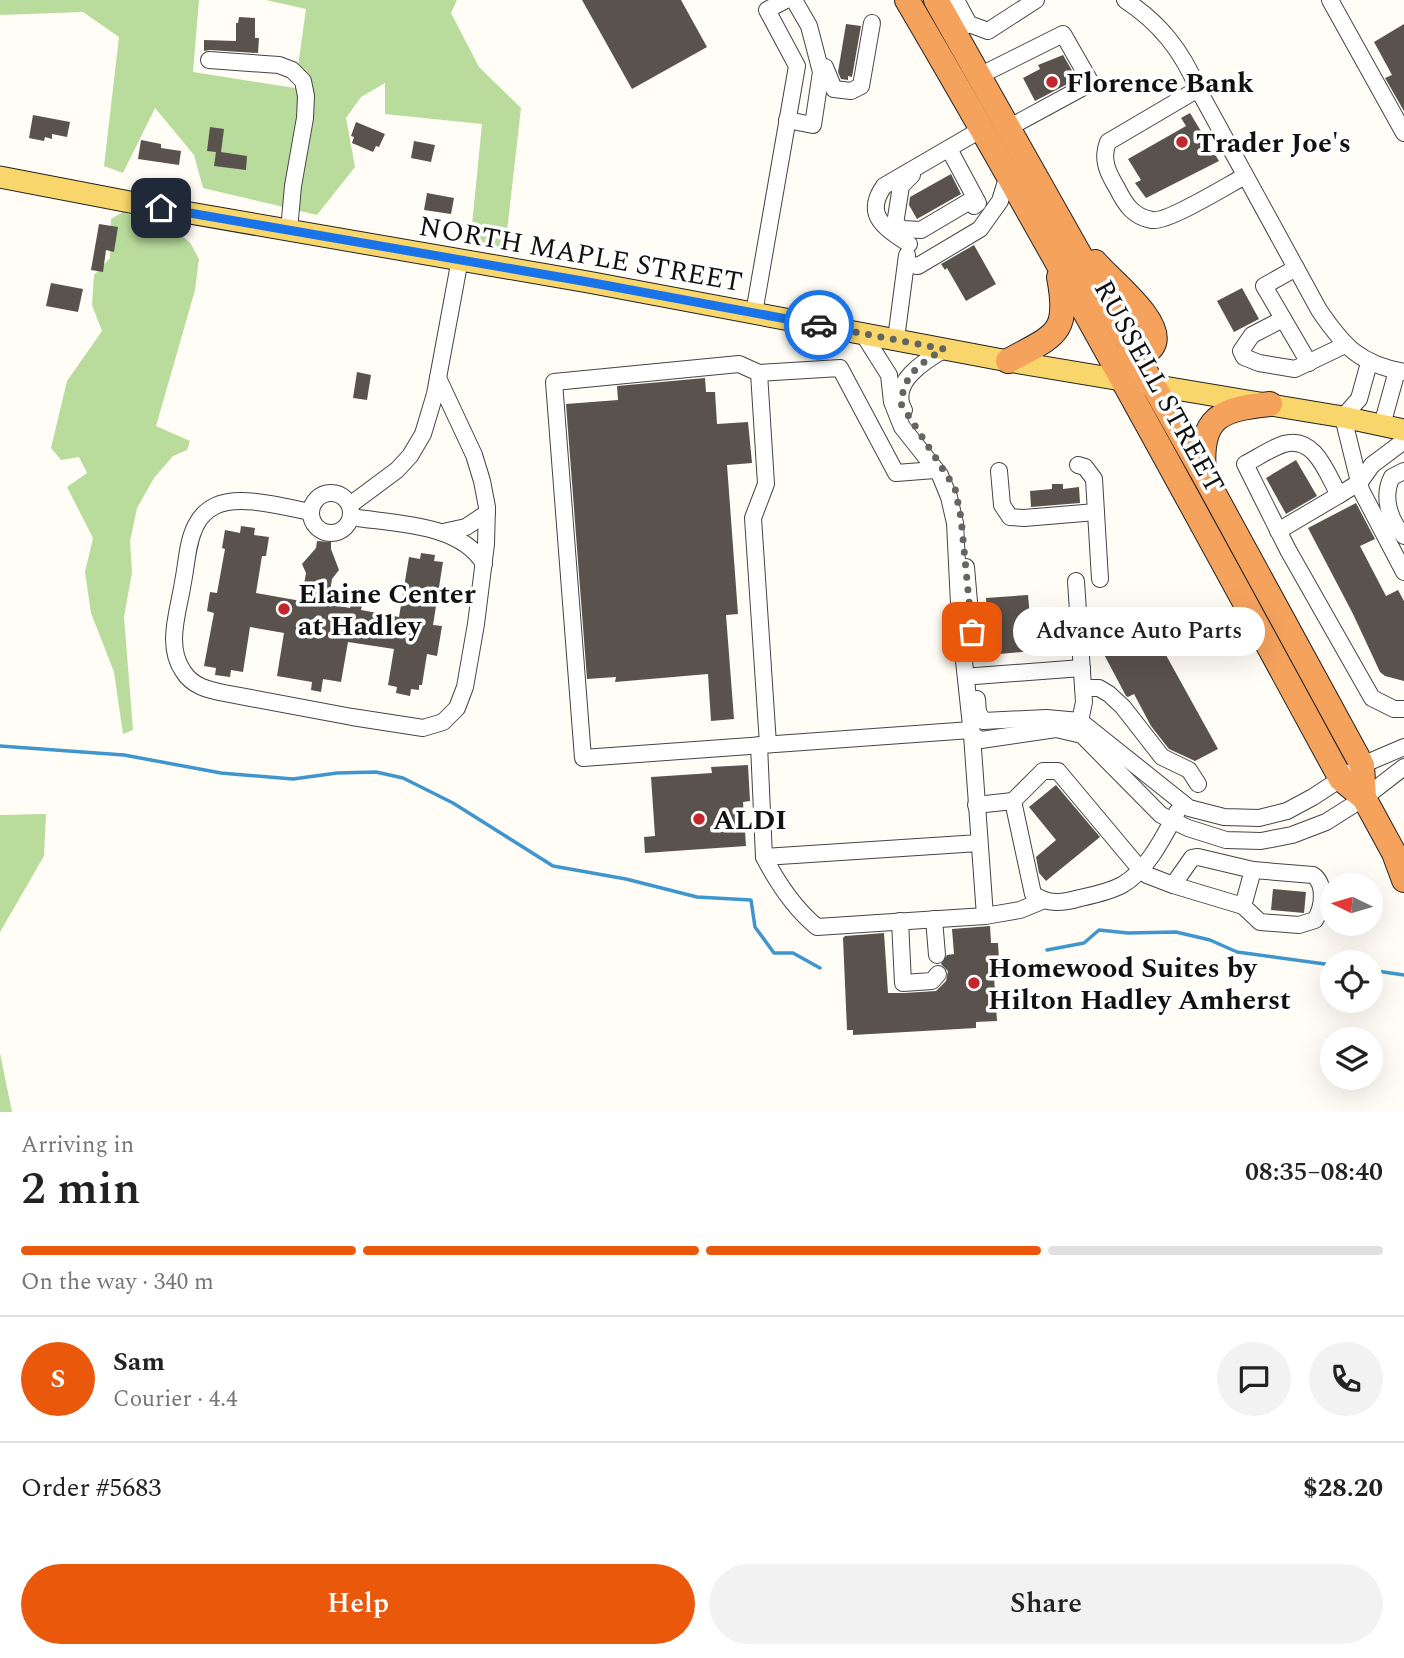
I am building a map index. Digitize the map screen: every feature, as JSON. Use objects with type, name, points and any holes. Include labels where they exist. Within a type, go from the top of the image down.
[{"type":"highway","name":"RUSSELL STREET","points":[[906,0],[1124,380],[1341,779],[1364,798],[1388,841],[1404,880]]},
{"type":"highway","name":"RUSSELL STREET","points":[[936,0],[961,28],[979,76],[1205,477],[1362,765],[1364,798]]},
{"type":"highway","points":[[1008,361],[1049,337],[1063,318],[1064,303],[1056,259]]},
{"type":"highway","points":[[1111,358],[1137,357]]},
{"type":"highway","points":[[1205,477],[1202,447],[1213,423],[1225,413],[1241,407],[1270,404]]},
{"type":"main road","name":"NORTH MAPLE STREET","points":[[0,177],[1008,361],[1270,404],[1404,430]]},
{"type":"lane","points":[[754,313],[797,66],[764,5],[786,0]]},
{"type":"lane","points":[[787,120],[813,125],[821,72],[809,26],[794,0]]},
{"type":"lane","points":[[956,0],[961,28],[988,31],[1036,0]]},
{"type":"lane","points":[[1125,0],[1164,33],[1187,62],[1198,89],[1319,310],[1345,345],[1369,363],[1400,371],[1382,425]]},
{"type":"lane","points":[[1330,0],[1404,133]]},
{"type":"lane","points":[[817,57],[834,89],[851,91],[861,86],[872,23]]},
{"type":"lane","points":[[979,76],[1063,34],[1091,83],[1008,128]]},
{"type":"lane","points":[[209,60],[279,65],[292,70],[303,81],[306,96],[305,118],[293,186],[289,230]]},
{"type":"lane","points":[[1198,89],[1108,142],[1104,151],[1108,173],[1128,208],[1143,218],[1160,221],[1245,176]]},
{"type":"lane","points":[[909,244],[884,227],[876,213],[876,199],[884,187],[982,129]]},
{"type":"lane","points":[[909,244],[978,203],[949,149]]},
{"type":"lane","points":[[924,163],[901,186],[895,224],[903,229],[921,230],[975,198]]},
{"type":"lane","points":[[906,264],[918,265],[980,229],[1000,201],[1008,175]]},
{"type":"lane","points":[[896,339],[909,244]]},
{"type":"lane","points":[[460,259],[426,427],[410,456],[351,511],[348,525],[341,531],[329,533],[317,528],[310,512],[315,500],[325,493],[342,496],[351,511],[443,532],[470,546],[484,564]]},
{"type":"lane","points":[[1296,268],[1264,286],[1309,363]]},
{"type":"lane","points":[[1283,319],[1252,335],[1241,351],[1244,357],[1259,363],[1296,369],[1345,345]]},
{"type":"lane","points":[[863,334],[889,375],[892,402],[902,427],[935,470],[949,497],[955,523],[960,624],[972,732],[985,916]]},
{"type":"lane","points":[[944,349],[916,367],[902,391],[901,404],[955,488],[969,589],[978,712],[983,721],[1046,718],[1080,721],[1189,808],[1224,817],[1259,818],[1287,811],[1362,765],[1404,747]]},
{"type":"lane","points":[[1369,363],[1359,399],[1343,417],[1369,507],[1404,572]]},
{"type":"lane","points":[[935,470],[896,473],[840,368],[759,373],[739,364],[554,382],[583,758],[972,732],[981,740],[1056,729],[1082,736],[1161,815],[1226,840],[1261,841],[1292,835],[1326,822],[1364,798],[1404,767]]},
{"type":"lane","points":[[759,373],[766,484],[753,518],[764,745],[764,857],[774,876],[807,919],[817,927],[985,916],[1020,910],[1042,901],[1063,903],[1111,890],[1130,880],[1140,869],[1182,803]]},
{"type":"lane","points":[[310,512],[235,501],[216,506],[200,519],[187,552],[175,625],[178,664],[192,682],[214,691],[372,721],[424,728],[438,725],[454,713],[465,687],[484,564],[487,513],[478,468],[438,378]]},
{"type":"lane","points":[[1279,531],[1360,482],[1372,465],[1404,441]]},
{"type":"lane","points":[[1339,495],[1315,452],[1306,445],[1285,443],[1245,464],[1372,698],[1394,709],[1404,709]]},
{"type":"lane","points":[[1078,465],[1085,467],[1094,479],[1100,579]]},
{"type":"lane","points":[[999,471],[1002,505],[1010,517],[1096,512]]},
{"type":"lane","points":[[1404,471],[1392,477],[1387,485],[1387,503],[1399,531],[1404,536]]},
{"type":"lane","points":[[1360,482],[1387,485]]},
{"type":"lane","points":[[443,532],[466,527],[487,513]]},
{"type":"lane","points":[[1076,581],[1084,702],[1080,721]]},
{"type":"lane","points":[[975,676],[1082,668]]},
{"type":"lane","points":[[1083,688],[1099,688],[1109,694],[1123,707],[1161,757],[1189,770],[1198,784]]},
{"type":"lane","points":[[976,805],[1013,801],[1042,771],[1058,771],[1147,875],[1173,885],[1243,906],[1260,922],[1298,925],[1315,920],[1319,914],[1321,891],[1319,879],[1313,875],[1253,870],[1204,858],[1192,858],[1173,885]]},
{"type":"lane","points":[[1013,801],[1033,894],[1042,901]]},
{"type":"lane","points":[[764,857],[979,843]]},
{"type":"lane","points":[[1243,906],[1253,870]]},
{"type":"lane","points":[[934,919],[937,956]]},
{"type":"lane","points":[[900,921],[903,983],[932,981],[938,974]]},
{"type":"green space","points":[[0,0],[199,0],[193,72],[295,88],[306,9],[266,0],[457,0],[451,13],[479,67],[521,108],[505,249],[470,245],[482,124],[385,114],[385,83],[361,97],[346,118],[355,167],[317,215],[203,188],[194,155],[155,108],[123,173],[104,166],[119,37],[83,12],[0,15]]},
{"type":"green space","points":[[123,212],[176,230],[191,244],[199,259],[195,290],[156,426],[190,441],[187,450],[173,456],[154,478],[137,508],[130,541],[132,572],[124,617],[133,730],[123,734],[114,672],[91,613],[85,572],[93,538],[67,487],[87,473],[79,457],[61,460],[51,448],[67,381],[102,331],[92,305],[94,275],[110,258],[111,219]]},
{"type":"green space","points":[[46,814],[44,856],[0,932],[0,815]]},
{"type":"green space","points":[[0,1053],[12,1112],[0,1112]]},
{"type":"building","points":[[582,0],[681,0],[707,47],[632,89]]},
{"type":"building","points":[[239,17],[255,18],[255,38],[259,38],[258,53],[204,51],[204,40],[236,41],[236,23]]},
{"type":"building","points":[[846,24],[861,26],[852,77],[848,76],[848,80],[841,79],[838,72]]},
{"type":"building","points":[[1404,24],[1404,111],[1385,78],[1392,75],[1374,42]]},
{"type":"building","points":[[1063,55],[1077,79],[1035,101],[1023,78],[1040,69],[1038,65]]},
{"type":"building","name":"Trader Joe's","points":[[1190,113],[1219,161],[1146,198],[1135,183],[1141,180],[1128,159],[1186,126],[1181,118]]},
{"type":"building","points":[[33,115],[70,122],[67,137],[52,134],[52,139],[45,137],[44,141],[29,138]]},
{"type":"building","points":[[356,122],[385,134],[379,147],[376,146],[373,152],[352,143],[354,137],[351,136]]},
{"type":"building","points":[[210,127],[224,129],[221,152],[247,156],[246,170],[214,166],[216,152],[207,151]]},
{"type":"building","points":[[141,140],[161,144],[161,148],[181,151],[179,165],[138,159]]},
{"type":"building","points":[[414,141],[435,145],[431,162],[411,158]]},
{"type":"building","points":[[951,174],[961,194],[917,219],[909,205],[910,197]]},
{"type":"building","points":[[427,193],[454,198],[451,214],[424,210]]},
{"type":"building","points":[[99,224],[118,227],[114,252],[106,250],[103,272],[91,270]]},
{"type":"building","points":[[974,245],[996,284],[966,301],[947,268],[945,270],[941,264]]},
{"type":"building","points":[[51,283],[83,289],[78,312],[46,306]]},
{"type":"building","points":[[1242,288],[1259,319],[1234,332],[1217,301]]},
{"type":"building","points":[[357,372],[371,375],[367,400],[353,398]]},
{"type":"building","points":[[705,378],[706,392],[715,392],[717,424],[748,422],[752,463],[727,465],[738,614],[726,615],[734,719],[711,721],[708,674],[615,682],[616,677],[587,679],[566,404],[618,400],[617,386]]},
{"type":"building","points":[[1296,460],[1317,496],[1286,514],[1266,478]]},
{"type":"building","points":[[1052,484],[1063,484],[1063,489],[1079,487],[1080,503],[1031,507],[1030,491],[1052,489]]},
{"type":"building","points":[[1356,503],[1375,539],[1360,546],[1386,596],[1398,590],[1404,601],[1404,681],[1380,672],[1308,528]]},
{"type":"building","name":"Elaine Center at Hadley","points":[[241,526],[255,528],[254,535],[269,537],[266,556],[262,556],[256,593],[301,601],[306,573],[302,564],[316,548],[317,541],[331,542],[339,570],[332,579],[328,604],[350,608],[351,603],[362,605],[361,610],[399,617],[409,557],[420,559],[421,553],[435,555],[434,561],[443,562],[433,625],[442,626],[437,656],[427,654],[419,690],[411,689],[410,696],[396,693],[397,687],[388,685],[394,649],[348,642],[341,682],[323,679],[321,692],[311,690],[312,682],[277,676],[284,633],[250,627],[243,672],[231,670],[230,677],[215,675],[216,668],[204,666],[214,613],[207,611],[210,592],[217,593],[225,549],[222,548],[225,530],[240,533]]},
{"type":"building","points":[[1028,595],[1033,651],[989,655],[986,598]]},
{"type":"building","points":[[1146,619],[1218,749],[1195,761],[1169,749],[1151,726],[1134,694],[1126,696],[1099,645]]},
{"type":"building","name":"ALDI","points":[[748,765],[750,801],[743,802],[746,846],[645,853],[644,837],[655,836],[651,777],[712,773],[711,767]]},
{"type":"building","points":[[1056,785],[1100,837],[1046,881],[1039,873],[1036,857],[1056,840],[1029,807]]},
{"type":"building","points":[[1273,889],[1306,892],[1304,913],[1271,910]]},
{"type":"building","name":"Homewood Suites by Hilton Hadley Amherst","points":[[990,926],[991,943],[998,943],[1000,977],[994,977],[997,1021],[976,1022],[976,1028],[853,1035],[853,1030],[847,1030],[845,936],[884,933],[888,993],[936,991],[946,981],[948,971],[941,964],[947,955],[954,954],[952,929]]},
{"type":"waterway","points":[[0,746],[124,755],[221,773],[293,779],[337,773],[376,772],[403,778],[453,803],[553,866],[626,879],[697,897],[751,900],[755,927],[774,953],[793,953],[820,968]]},
{"type":"waterway","points":[[1047,950],[1084,943],[1099,930],[1128,933],[1176,932],[1210,940],[1237,952],[1320,963]]},
{"type":"waterway","points":[[1383,972],[1404,975]]},
{"type":"way so far","points":[[819,325],[944,349],[916,367],[902,391],[901,404],[955,488],[961,518],[972,632]]},
{"type":"place","name":"Florence Bank","points":[[1052,82]]},
{"type":"place","name":"Trader Joe's","points":[[1182,142]]},
{"type":"place","name":"Elaine Center at Hadley","points":[[284,609]]},
{"type":"place","name":"Advance Auto Parts","points":[[972,632]]},
{"type":"place","name":"ALDI","points":[[699,819]]},
{"type":"place","name":"Homewood Suites by Hilton Hadley Amherst","points":[[974,983]]},
{"type":"route","points":[[161,208],[819,325]]}]
